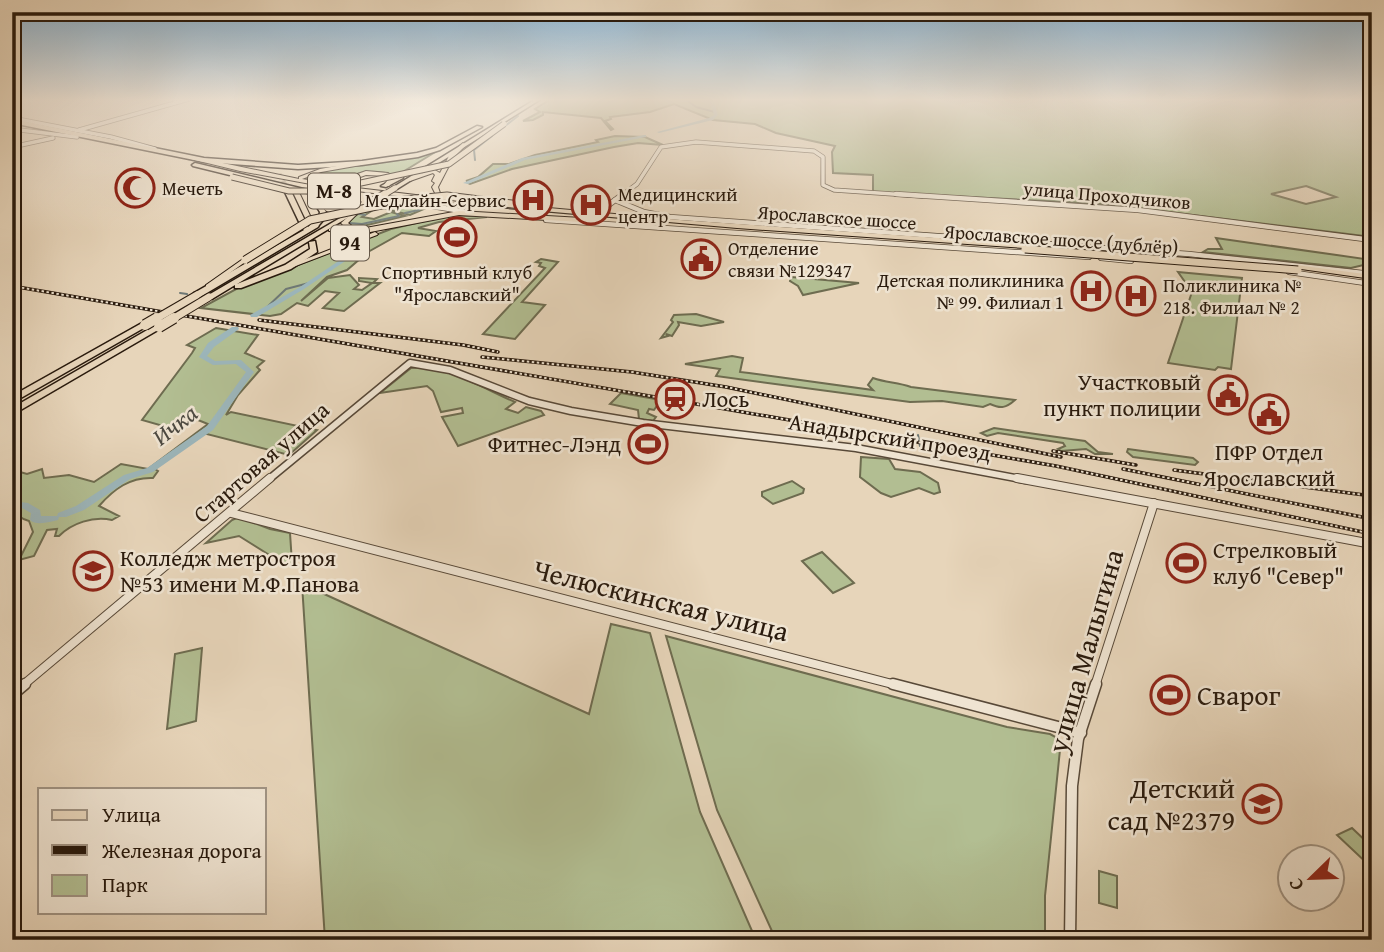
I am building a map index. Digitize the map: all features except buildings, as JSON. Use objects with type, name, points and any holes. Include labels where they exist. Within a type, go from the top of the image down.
[{"type":"highway","name":"Ярославское шоссе","points":[[117,143],[264,180]]},
{"type":"highway","name":"Ярославское шоссе","points":[[119,143],[159,151],[177,158]]},
{"type":"highway","points":[[177,158],[312,167],[380,161],[432,151],[447,143]]},
{"type":"highway","points":[[12,412],[209,297],[360,200],[395,188],[458,143]]},
{"type":"highway","points":[[177,158],[232,177],[289,191],[347,187],[449,164],[477,143]]},
{"type":"highway","points":[[12,400],[197,295],[309,227],[464,144]]},
{"type":"highway","points":[[244,164],[270,169],[279,174]]},
{"type":"highway","points":[[264,180],[298,187],[313,194],[323,215],[309,227]]},
{"type":"highway","points":[[286,187],[309,227]]},
{"type":"highway","points":[[209,297],[288,267],[314,250],[313,242]]},
{"type":"main road","points":[[464,144],[449,160],[435,190],[442,197],[464,203]]},
{"type":"main road","name":"Ярославское шоссе","points":[[177,158],[273,177],[360,200]]},
{"type":"main road","points":[[301,178],[328,169],[380,161]]},
{"type":"main road","points":[[401,198],[427,193],[438,173],[426,172],[408,180]]},
{"type":"main road","points":[[385,186],[390,177],[379,173],[359,174],[346,180],[347,186],[360,200],[345,225],[358,228],[417,215],[425,209],[419,204]]},
{"type":"main road","name":"Ярославское шоссе","points":[[264,180],[360,200],[401,198],[586,214],[603,213],[723,226],[1297,269],[1372,279]]},
{"type":"main road","name":"94","points":[[294,188],[309,227]]},
{"type":"main road","name":"94","points":[[329,193],[360,200],[337,211],[327,210],[318,196],[329,193]]},
{"type":"main road","points":[[197,295],[301,223],[335,213],[447,196],[586,214]]},
{"type":"main road","name":"Ярославское шоссе","points":[[401,198],[628,221],[1025,247]]},
{"type":"main road","name":"Ярославское шоссе (дублёр)","points":[[401,198],[419,204]]},
{"type":"main road","name":"94","points":[[331,230],[365,231],[443,214],[471,213]]},
{"type":"main road","name":"Ярославское шоссе (дублёр)","points":[[471,213],[538,219],[628,221]]},
{"type":"main road","name":"94","points":[[288,267],[412,221]]},
{"type":"street","points":[[12,148],[32,143]]},
{"type":"street","points":[[123,143],[159,151]]},
{"type":"street","name":"улица Проходчиков","points":[[615,200],[637,184],[658,149],[682,143]]},
{"type":"street","name":"улица Проходчиков","points":[[708,143],[814,151],[823,157],[822,185],[839,191],[1140,210],[1372,240]]},
{"type":"street","points":[[603,213],[615,200]]},
{"type":"street","name":"Ярославское шоссе (дублёр)","points":[[615,200],[644,212],[670,217],[1189,254],[1372,279]]},
{"type":"street","name":"Ярославское шоссе (дублёр)","points":[[419,204],[471,213]]},
{"type":"street","name":"Ярославское шоссе (дублёр)","points":[[538,219],[1195,263],[1372,279]]},
{"type":"street","points":[[723,226],[812,227]]},
{"type":"street","points":[[1189,254],[1181,258],[1195,263]]},
{"type":"street","name":"Анадырский проезд","points":[[405,365],[417,362],[450,370],[529,401],[593,415],[854,448],[1372,544]]},
{"type":"street","name":"Стартовая улица","points":[[12,695],[405,365]]},
{"type":"street","name":"улица Малыгина","points":[[1070,940],[1073,786],[1080,733],[1154,503]]},
{"type":"street","name":"Челюскинская улица","points":[[231,513],[1080,733]]},
{"type":"green space","points":[[591,143],[635,143],[512,169],[470,184],[470,181],[466,181],[478,177],[493,164],[509,164],[535,155]]},
{"type":"green space","points":[[823,143],[1372,143],[1372,237],[1104,204],[873,192],[873,175],[833,173],[832,152],[835,146]],"holes":[[[1306,186],[1336,197],[1306,204],[1271,194]]]},
{"type":"green space","points":[[437,151],[396,176],[377,172],[359,173],[347,177],[342,185],[305,178],[326,170]]},
{"type":"green space","points":[[381,201],[416,205],[424,209],[410,215],[378,207],[362,217],[374,219],[391,212],[405,216],[359,227],[348,226],[348,220]]},
{"type":"green space","points":[[450,215],[487,217],[439,222],[418,228],[436,231],[429,236],[402,233],[368,252],[347,270],[327,277],[301,301],[328,278],[350,275],[359,285],[354,289],[362,290],[372,283],[359,281],[359,278],[377,279],[373,283],[380,283],[344,311],[323,308],[339,293],[325,291],[308,306],[297,303],[281,314],[270,316],[201,308],[238,288],[391,229]]},
{"type":"green space","points":[[1216,238],[1372,260],[1372,263],[1351,268],[1203,252],[1208,249],[1222,249]]},
{"type":"green space","points":[[541,259],[558,262],[522,302],[545,305],[515,339],[483,334],[545,268],[536,262]]},
{"type":"green space","points":[[1178,272],[1242,278],[1231,369],[1218,367],[1215,370],[1168,363],[1192,292]]},
{"type":"green space","points":[[791,277],[859,283],[803,295],[798,286],[790,281]]},
{"type":"green space","points":[[696,314],[724,322],[701,326],[678,322],[679,325],[672,336],[666,334],[668,336],[661,338],[673,322],[671,320],[674,315]]},
{"type":"green space","points":[[216,328],[258,335],[245,353],[264,361],[257,367],[260,370],[238,395],[226,415],[231,412],[317,430],[289,455],[203,433],[153,468],[158,471],[153,478],[123,485],[99,506],[119,516],[112,520],[83,522],[70,527],[59,536],[55,536],[57,529],[47,530],[34,556],[19,560],[33,532],[29,521],[21,518],[13,505],[12,462],[20,468],[20,472],[27,474],[42,469],[44,478],[69,475],[94,482],[121,464],[148,469],[208,424],[193,418],[177,430],[142,420],[195,348],[187,345]]},
{"type":"green space","points":[[732,356],[743,358],[740,372],[873,390],[868,385],[873,378],[911,387],[1015,400],[1000,407],[942,401],[910,402],[716,376],[720,369],[685,364]]},
{"type":"green space","points":[[411,368],[451,374],[515,402],[506,409],[518,413],[526,407],[541,411],[544,415],[458,446],[442,417],[463,413],[462,408],[441,412],[433,391],[427,386],[380,393]]},
{"type":"green space","points":[[621,393],[661,400],[654,410],[649,409],[647,413],[656,417],[653,421],[639,419],[638,410],[610,404]]},
{"type":"green space","points":[[994,428],[1085,441],[1098,452],[1113,454],[1095,454],[1086,449],[1061,451],[1058,449],[1065,446],[1063,443],[998,433],[987,436],[981,433]]},
{"type":"green space","points":[[1128,449],[1193,458],[1198,462],[1195,465],[1133,457],[1127,452]]},
{"type":"green space","points":[[861,457],[889,459],[895,469],[920,472],[938,483],[940,492],[934,494],[919,488],[891,497],[881,493],[860,477]]},
{"type":"green space","points":[[792,481],[804,489],[803,493],[773,504],[762,496],[762,492]]},
{"type":"green space","points":[[239,517],[270,529],[290,533],[292,563],[287,566],[239,536],[206,543]]},
{"type":"green space","points":[[822,552],[854,583],[833,593],[802,561]]},
{"type":"green space","points":[[302,584],[589,714],[611,624],[650,633],[700,812],[756,940],[325,940]]},
{"type":"green space","points":[[666,636],[1007,727],[1050,734],[1061,740],[1045,896],[1045,940],[776,940],[717,810]]},
{"type":"green space","points":[[202,648],[196,721],[167,729],[175,654]]},
{"type":"green space","points":[[1352,828],[1372,847],[1372,868],[1337,835]]},
{"type":"green space","points":[[1099,871],[1117,876],[1117,908],[1099,903]]},
{"type":"waterway","points":[[475,160],[474,150],[482,143]]},
{"type":"waterway","name":"Ичка","points":[[466,183],[524,159],[605,143]]},
{"type":"waterway","name":"Ичка","points":[[405,213],[419,210],[421,207]]},
{"type":"waterway","points":[[359,214],[365,215]]},
{"type":"waterway","points":[[349,223],[362,224],[399,216],[397,214]]},
{"type":"waterway","name":"Ичка","points":[[254,315],[302,288],[363,247]]},
{"type":"waterway","points":[[335,253],[347,258]]},
{"type":"waterway","name":"Ичка","points":[[265,309],[286,289],[309,283]]},
{"type":"waterway","points":[[180,293],[187,294]]},
{"type":"waterway","name":"Ичка","points":[[62,515],[80,508],[127,477],[150,470],[210,428],[250,372],[238,362],[213,363],[203,357],[211,345],[235,329]]},
{"type":"waterway","points":[[918,435],[919,440]]},
{"type":"waterway","points":[[919,442],[920,446]]},
{"type":"waterway","name":"Ичка","points":[[12,504],[24,505],[36,512],[35,520],[54,518]]},
{"type":"tunnel","points":[[279,174],[286,187]]},
{"type":"railway","points":[[12,286],[1056,466],[1372,534]]},
{"type":"railway","points":[[259,320],[463,345],[498,352]]},
{"type":"railway","points":[[482,357],[632,372],[726,387],[1061,457]]},
{"type":"railway","points":[[1053,451],[1136,465]]},
{"type":"railway","points":[[1123,469],[1372,519]]},
{"type":"railway","points":[[1174,470],[1372,496]]},
{"type":"place","name":"Мечеть","points":[[135,188]]},
{"type":"place","name":"Медлайн-Сервис","points":[[533,200]]},
{"type":"place","name":"Медицинский центр","points":[[591,205]]},
{"type":"place","name":"Спортивный клуб \"Ярославский\"","points":[[457,237]]},
{"type":"place","name":"Отделение связи №129347","points":[[701,259]]},
{"type":"place","name":"Детская поликлиника № 99. Филиал 1","points":[[1091,291]]},
{"type":"place","name":"Поликлиника № 218. Филиал № 2","points":[[1136,296]]},
{"type":"place","name":"Участковый пункт полиции","points":[[1228,395]]},
{"type":"place","name":"Лось","points":[[675,399]]},
{"type":"place","name":"ПФР Отдел Ярославский","points":[[1269,414]]},
{"type":"place","name":"Фитнес-Лэнд","points":[[648,444]]},
{"type":"place","name":"Стрелковый клуб \"Север\"","points":[[1186,563]]},
{"type":"place","name":"Колледж метростроя №53 имени М.Ф.Панова","points":[[93,571]]},
{"type":"place","name":"Сварог","points":[[1170,695]]},
{"type":"place","name":"Детский сад №2379","points":[[1262,804]]}]
